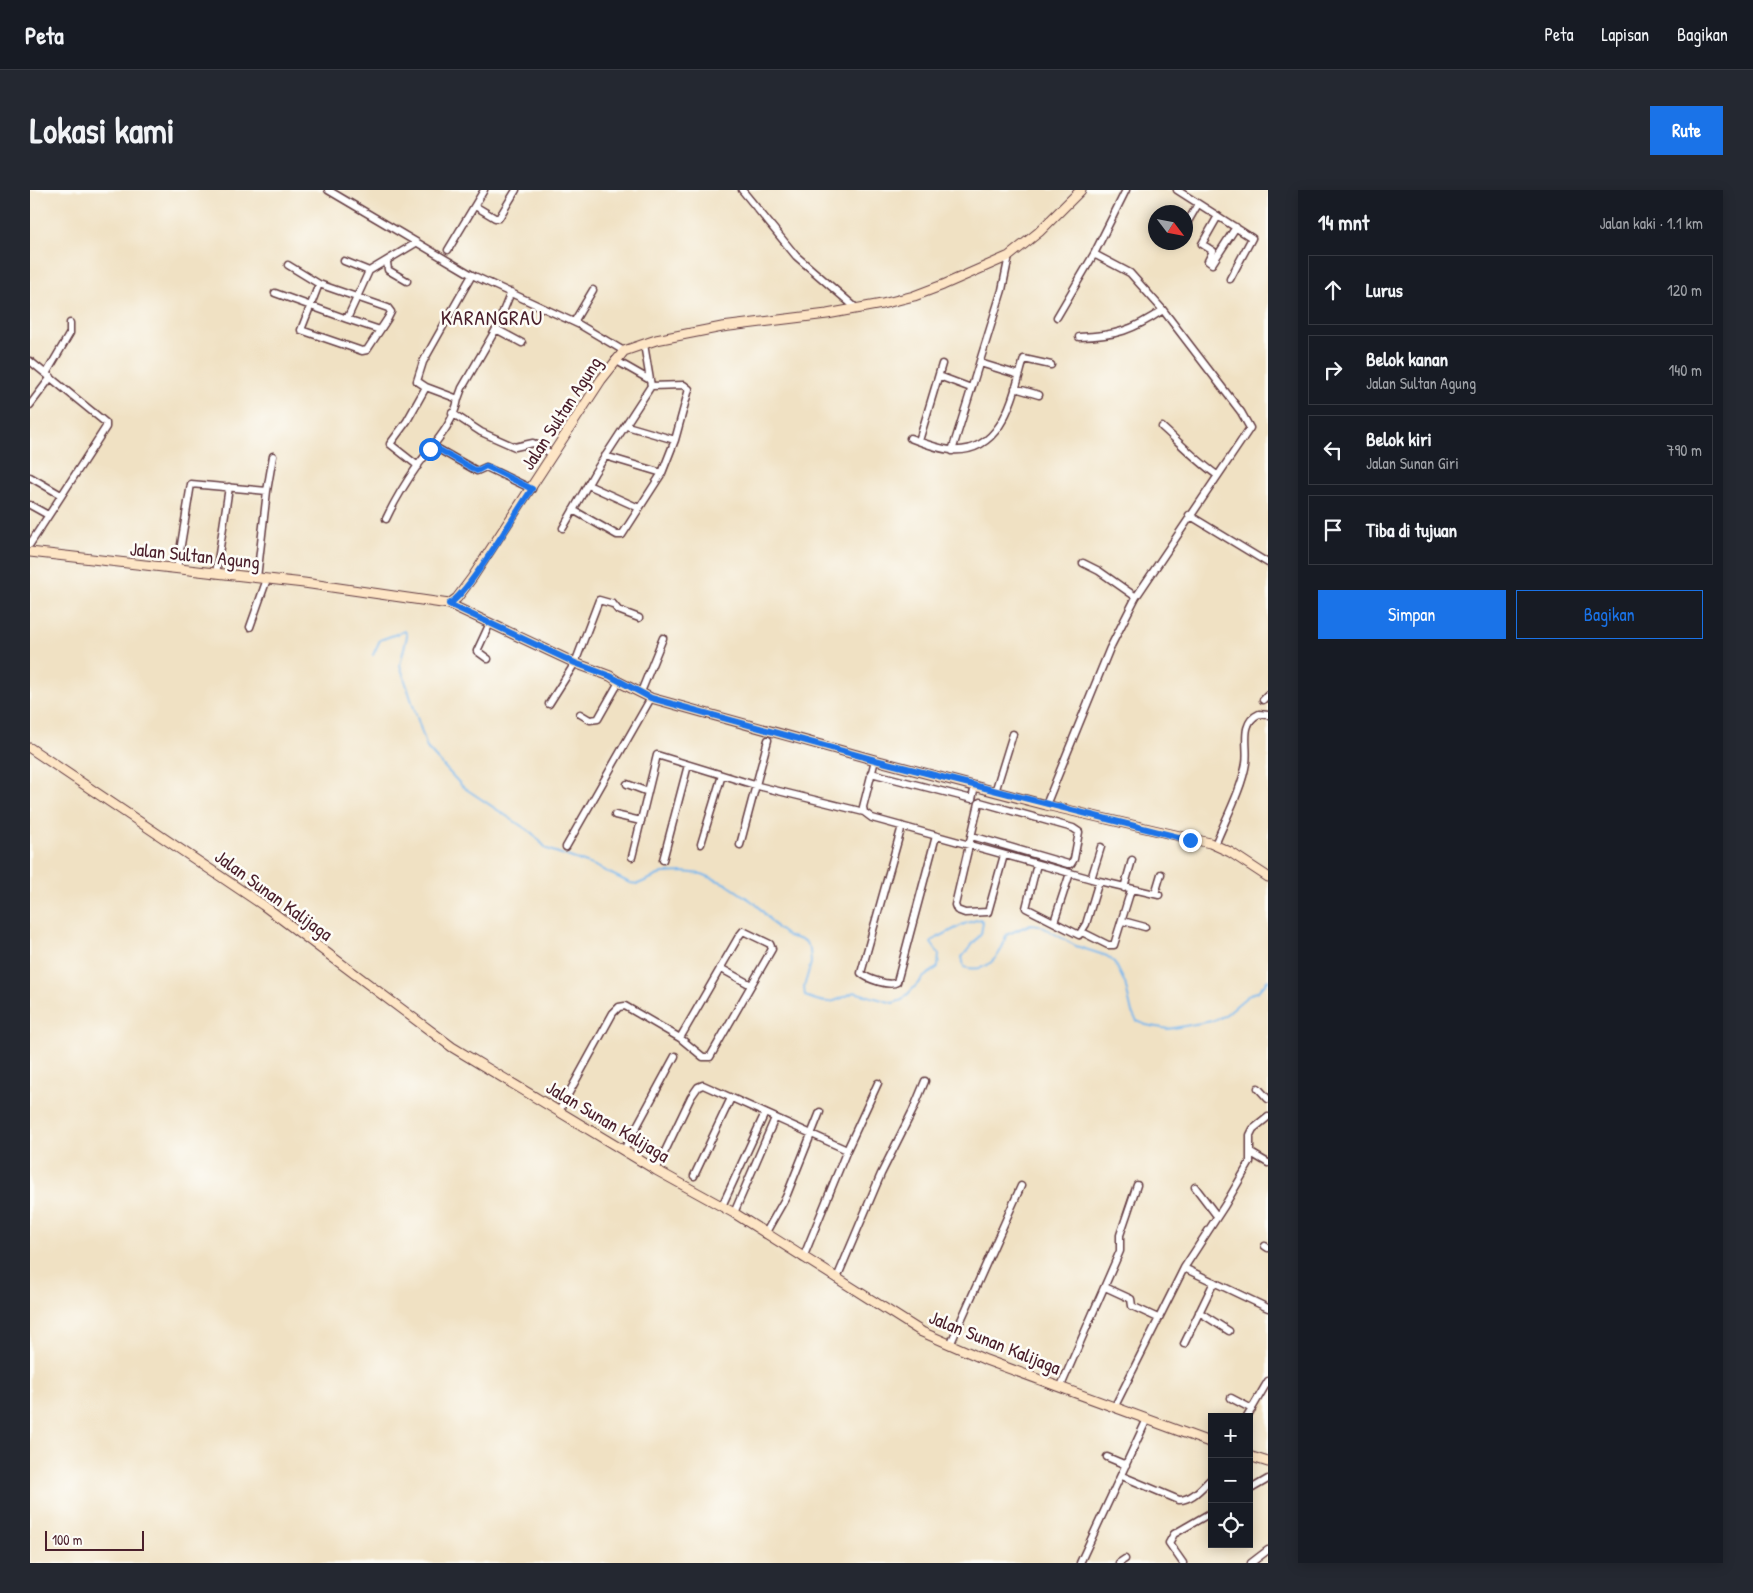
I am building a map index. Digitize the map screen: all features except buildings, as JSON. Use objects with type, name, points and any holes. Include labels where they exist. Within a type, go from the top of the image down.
[{"type":"street","points":[[328,190],[416,242],[446,254],[472,275],[574,322],[624,351]]},
{"type":"street","points":[[446,254],[484,190]]},
{"type":"street","points":[[475,206],[498,218],[516,190]]},
{"type":"street","points":[[742,190],[791,250],[856,308]]},
{"type":"street","name":"Jalan Sultan Agung","points":[[30,552],[268,579],[449,604],[457,598],[472,578],[532,489],[552,454],[615,360],[624,351],[644,344],[722,327],[856,308],[914,296],[1009,256],[1040,232],[1081,190]]},
{"type":"street","points":[[1057,317],[1094,254],[1126,190]]},
{"type":"street","points":[[1177,190],[1236,227],[1252,240],[1230,279]]},
{"type":"street","points":[[1193,213],[1198,204]]},
{"type":"street","points":[[1218,216],[1202,244],[1213,251],[1208,261],[1212,264],[1236,227]]},
{"type":"street","points":[[347,319],[369,271],[387,262],[416,242]]},
{"type":"street","points":[[1046,805],[1110,648],[1136,596],[1217,475],[1248,433],[1249,425],[1163,310],[1130,273],[1094,254]]},
{"type":"street","points":[[952,450],[1002,290],[1009,256]]},
{"type":"street","points":[[344,261],[369,271]]},
{"type":"street","points":[[387,262],[388,270],[407,281]]},
{"type":"street","points":[[288,265],[319,284],[390,310],[367,350],[362,352],[303,331],[319,284]]},
{"type":"street","points":[[458,399],[426,387],[417,381],[420,369],[472,275]]},
{"type":"street","points":[[574,322],[593,290]]},
{"type":"street","points":[[386,519],[396,499],[433,446],[452,413],[462,388],[496,329],[511,292]]},
{"type":"street","points":[[275,293],[380,330]]},
{"type":"street","points":[[1079,337],[1106,337],[1130,330],[1163,310]]},
{"type":"street","points":[[30,406],[70,333],[70,323]]},
{"type":"street","points":[[496,329],[522,343]]},
{"type":"street","points":[[563,528],[605,456],[627,426],[650,383],[644,344]]},
{"type":"street","points":[[910,438],[952,450],[973,447],[988,439],[1006,418],[1024,359],[1051,366]]},
{"type":"street","points":[[573,510],[620,536],[662,473],[675,440],[689,388],[684,385],[650,383],[615,360]]},
{"type":"street","points":[[30,361],[106,423],[104,431],[30,544]]},
{"type":"street","points":[[980,363],[1019,375]]},
{"type":"street","points":[[919,441],[942,364]]},
{"type":"street","points":[[939,376],[971,388]]},
{"type":"street","points":[[418,466],[390,444],[407,421],[426,387]]},
{"type":"street","points":[[1015,388],[1039,395]]},
{"type":"street","points":[[452,413],[481,432],[516,447],[533,443],[552,454]]},
{"type":"street","points":[[627,426],[675,440]]},
{"type":"street","points":[[1162,427],[1192,457],[1217,475]]},
{"type":"street","points":[[433,446],[477,471],[486,466],[532,489]]},
{"type":"street","points":[[257,578],[273,456]]},
{"type":"street","points":[[605,456],[662,473]]},
{"type":"street","points":[[30,477],[61,495]]},
{"type":"street","points":[[177,569],[191,484],[267,491]]},
{"type":"street","points":[[588,485],[639,508]]},
{"type":"street","points":[[216,574],[229,487]]},
{"type":"street","points":[[30,505],[48,515]]},
{"type":"street","points":[[1189,516],[1268,564]]},
{"type":"street","points":[[1082,563],[1104,574],[1136,596]]},
{"type":"street","points":[[250,627],[268,579]]},
{"type":"street","points":[[549,704],[575,663],[598,600],[613,604],[618,610],[639,618]]},
{"type":"street","points":[[449,604],[575,663],[610,676],[651,698],[995,792],[1215,846],[1268,877]]},
{"type":"street","points":[[488,659],[477,651],[490,623]]},
{"type":"street","points":[[641,692],[663,638]]},
{"type":"street","points":[[580,714],[590,720],[598,718],[619,682]]},
{"type":"street","points":[[566,847],[651,698]]},
{"type":"street","points":[[1215,846],[1245,767],[1245,741],[1250,722],[1259,714],[1268,715]]},
{"type":"street","points":[[995,792],[1013,734]]},
{"type":"street","points":[[740,845],[758,786],[768,740]]},
{"type":"street","name":"Jalan Sunan Kalijaga","points":[[30,748],[263,905],[452,1047],[656,1170],[734,1213],[922,1332],[950,1345],[1208,1442]]},
{"type":"street","points":[[632,857],[657,754],[722,776],[864,812],[872,818],[1128,889],[1157,895],[1161,874]]},
{"type":"street","points":[[864,812],[875,760]]},
{"type":"street","points":[[663,860],[688,766]]},
{"type":"street","points":[[872,773],[972,799],[975,786]]},
{"type":"street","points":[[702,844],[722,776]]},
{"type":"street","points":[[627,784],[648,792]]},
{"type":"street","points":[[972,836],[1068,864],[1073,862],[1079,836],[1074,828],[980,802],[955,908],[960,912],[988,912],[1004,855]]},
{"type":"street","points":[[615,816],[641,821]]},
{"type":"street","points":[[902,826],[862,973],[868,978],[896,984],[936,836]]},
{"type":"street","points":[[1092,879],[1101,847]]},
{"type":"street","points":[[1082,932],[1108,945],[1114,945],[1123,921],[1132,860]]},
{"type":"street","points":[[1036,864],[1026,908],[1079,935],[1082,932],[1099,881]]},
{"type":"street","points":[[1054,922],[1070,873]]},
{"type":"street","points":[[1123,921],[1145,927]]},
{"type":"street","points":[[559,1111],[613,1013],[619,1007],[625,1006],[680,1038],[703,1057],[710,1057],[772,949],[770,944],[749,932],[744,931],[739,936],[680,1038]]},
{"type":"street","points":[[720,968],[751,985]]},
{"type":"street","points":[[624,1150],[675,1056]]},
{"type":"street","points":[[837,1278],[881,1174],[913,1110],[925,1080]]},
{"type":"street","points":[[803,1258],[847,1150],[878,1084]]},
{"type":"street","points":[[656,1170],[698,1086],[703,1085],[847,1150]]},
{"type":"street","points":[[1258,1088],[1268,1099]]},
{"type":"street","points":[[694,1176],[731,1098]]},
{"type":"street","points":[[765,1234],[786,1197],[820,1112]]},
{"type":"street","points":[[722,1206],[765,1113]]},
{"type":"street","points":[[1115,1406],[1184,1268],[1250,1162],[1250,1135],[1253,1129],[1268,1117]]},
{"type":"street","points":[[734,1213],[775,1118]]},
{"type":"street","points":[[752,1142],[762,1147]]},
{"type":"street","points":[[1250,1152],[1268,1163]]},
{"type":"street","points":[[739,1170],[751,1174]]},
{"type":"street","points":[[1061,1386],[1120,1251],[1121,1230],[1137,1185]]},
{"type":"street","points":[[950,1345],[1021,1186]]},
{"type":"street","points":[[1195,1187],[1217,1216]]},
{"type":"street","points":[[1184,1268],[1268,1308]]},
{"type":"street","points":[[1184,1344],[1214,1282]]},
{"type":"street","points":[[1105,1286],[1132,1299],[1135,1308],[1158,1318]]},
{"type":"street","points":[[1199,1312],[1229,1331]]},
{"type":"street","points":[[1250,1413],[1268,1381]]},
{"type":"street","points":[[1231,1398],[1252,1409]]},
{"type":"street","points":[[1080,1563],[1147,1419]]},
{"type":"street","points":[[1107,1457],[1126,1465]]},
{"type":"street","points":[[1253,1457],[1266,1460]]},
{"type":"street","points":[[1122,1476],[1179,1500],[1186,1500],[1193,1496],[1208,1482]]},
{"type":"street","points":[[1253,1488],[1268,1479]]},
{"type":"street","points":[[1183,1563],[1170,1543],[1170,1539],[1174,1534],[1208,1514]]},
{"type":"street","points":[[1251,1563],[1268,1550]]},
{"type":"waterway","points":[[373,655],[380,640],[405,631],[407,636],[400,665],[427,748],[463,787],[532,833],[547,849],[595,866],[630,883],[638,884],[663,873],[683,872],[702,874],[726,884],[756,904],[777,928],[788,936],[805,941],[810,950],[811,963],[804,987],[805,996],[813,999],[830,1002],[854,992],[893,1003],[902,1000],[924,977],[938,967],[939,954],[931,943],[933,940],[964,924],[980,919],[983,922],[981,934],[962,957],[964,967],[980,968],[992,962],[1001,950],[1006,935],[1031,924],[1039,925],[1076,946],[1107,956],[1115,963],[1125,983],[1132,1013],[1137,1021],[1146,1025],[1168,1029],[1212,1021],[1224,1016],[1250,994],[1257,992],[1268,980]]},
{"type":"district","name":"KARANGRAU","points":[[492,318]]},
{"type":"route","points":[[430,449],[433,446],[477,471],[486,466],[532,489],[472,578],[457,598],[449,604],[575,663],[610,676],[651,698],[875,760],[1046,805],[1190,840]]}]
